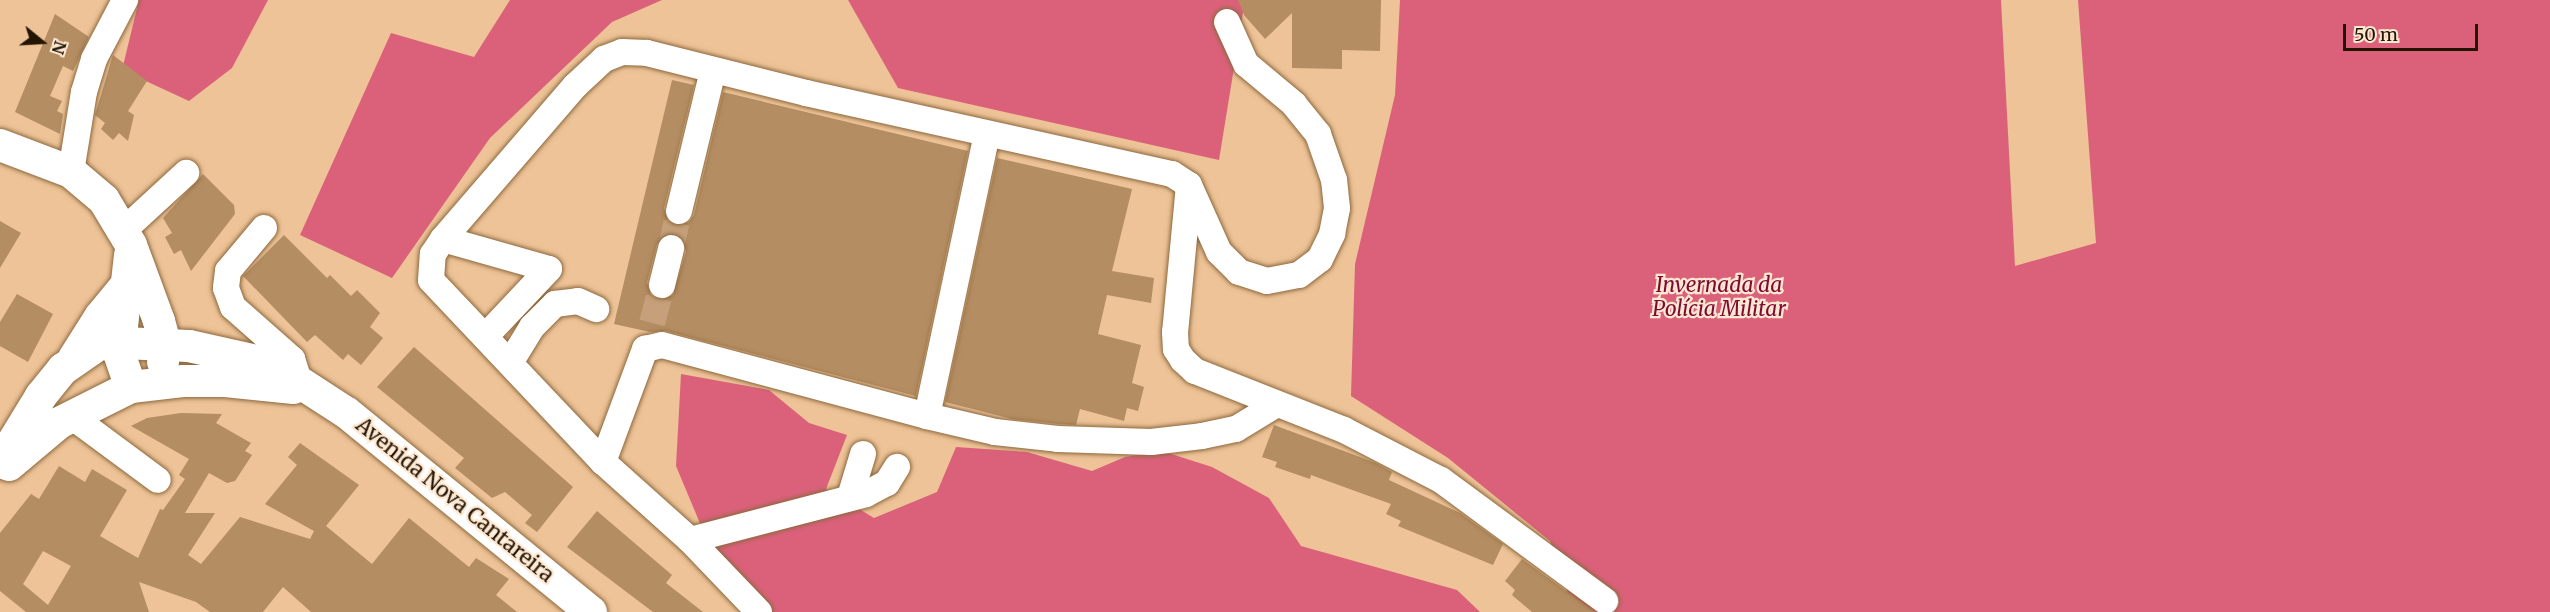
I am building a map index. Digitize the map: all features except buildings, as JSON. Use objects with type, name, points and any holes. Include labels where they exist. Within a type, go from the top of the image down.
[{"type":"main road","points":[[0,145],[71,172],[104,200],[127,238],[165,344],[164,359],[143,386],[121,363],[119,340],[128,284],[127,238]]},
{"type":"main road","points":[[74,358],[100,317],[128,284]]},
{"type":"main road","name":"Avenida Nova Cantareira","points":[[0,463],[40,396],[74,358],[102,342],[119,340],[165,344],[257,361],[307,388],[377,436],[591,612]]},
{"type":"main road","name":"Avenida Nova Cantareira","points":[[0,473],[70,415],[143,386],[183,381],[266,383],[307,388]]},
{"type":"street","points":[[71,172],[84,92],[94,59],[125,0]]},
{"type":"street","points":[[759,612],[690,540],[603,462],[431,280],[433,254],[443,239],[575,86],[604,59],[622,52],[647,53],[987,134],[1172,174],[1189,185],[1219,252],[1239,272],[1267,281],[1299,275],[1320,259],[1332,234],[1337,208],[1334,180],[1318,134],[1294,104],[1246,64],[1227,22]]},
{"type":"street","points":[[679,211],[713,70]]},
{"type":"street","points":[[927,416],[987,134]]},
{"type":"street","points":[[127,238],[186,173]]},
{"type":"street","points":[[1189,185],[1176,349],[1196,371],[1344,430],[1441,480],[1605,600]]},
{"type":"street","points":[[264,228],[228,271],[226,288],[233,307],[292,359],[307,388]]},
{"type":"street","points":[[443,239],[549,268],[485,337]]},
{"type":"street","points":[[662,285],[671,248]]},
{"type":"street","points":[[510,363],[532,327],[555,304],[578,301],[596,309]]},
{"type":"street","points":[[603,462],[632,392],[652,323]]},
{"type":"street","points":[[645,349],[662,345],[995,432],[1107,442],[1150,441],[1236,429],[1277,404]]},
{"type":"street","points":[[70,415],[158,480]]},
{"type":"street","points":[[850,497],[863,454]]},
{"type":"street","points":[[690,540],[866,494],[887,483],[897,467]]},
{"type":"green space","points":[[139,0],[268,0],[232,68],[189,101],[122,70]]},
{"type":"green space","points":[[510,0],[662,0],[612,22],[490,138],[392,278],[300,235],[391,33],[474,57]]},
{"type":"green space","points":[[848,0],[1245,0],[1219,160],[898,88]]},
{"type":"green space","name":"Invernada da Polícia Militar","points":[[1400,0],[2001,0],[2015,266],[2096,243],[2078,0],[2550,0],[2550,612],[1574,612],[1550,541],[1448,458],[1351,396],[1355,264],[1395,95]]},
{"type":"green space","points":[[681,374],[769,390],[809,423],[847,435],[826,489],[874,518],[937,492],[956,447],[1027,452],[1092,471],[1125,457],[1162,451],[1212,467],[1269,498],[1301,546],[1457,590],[1480,612],[771,612],[712,552],[676,466]]},
{"type":"tunnel","points":[[671,248],[679,211]]},
{"type":"tunnel","points":[[652,323],[662,285]]}]
